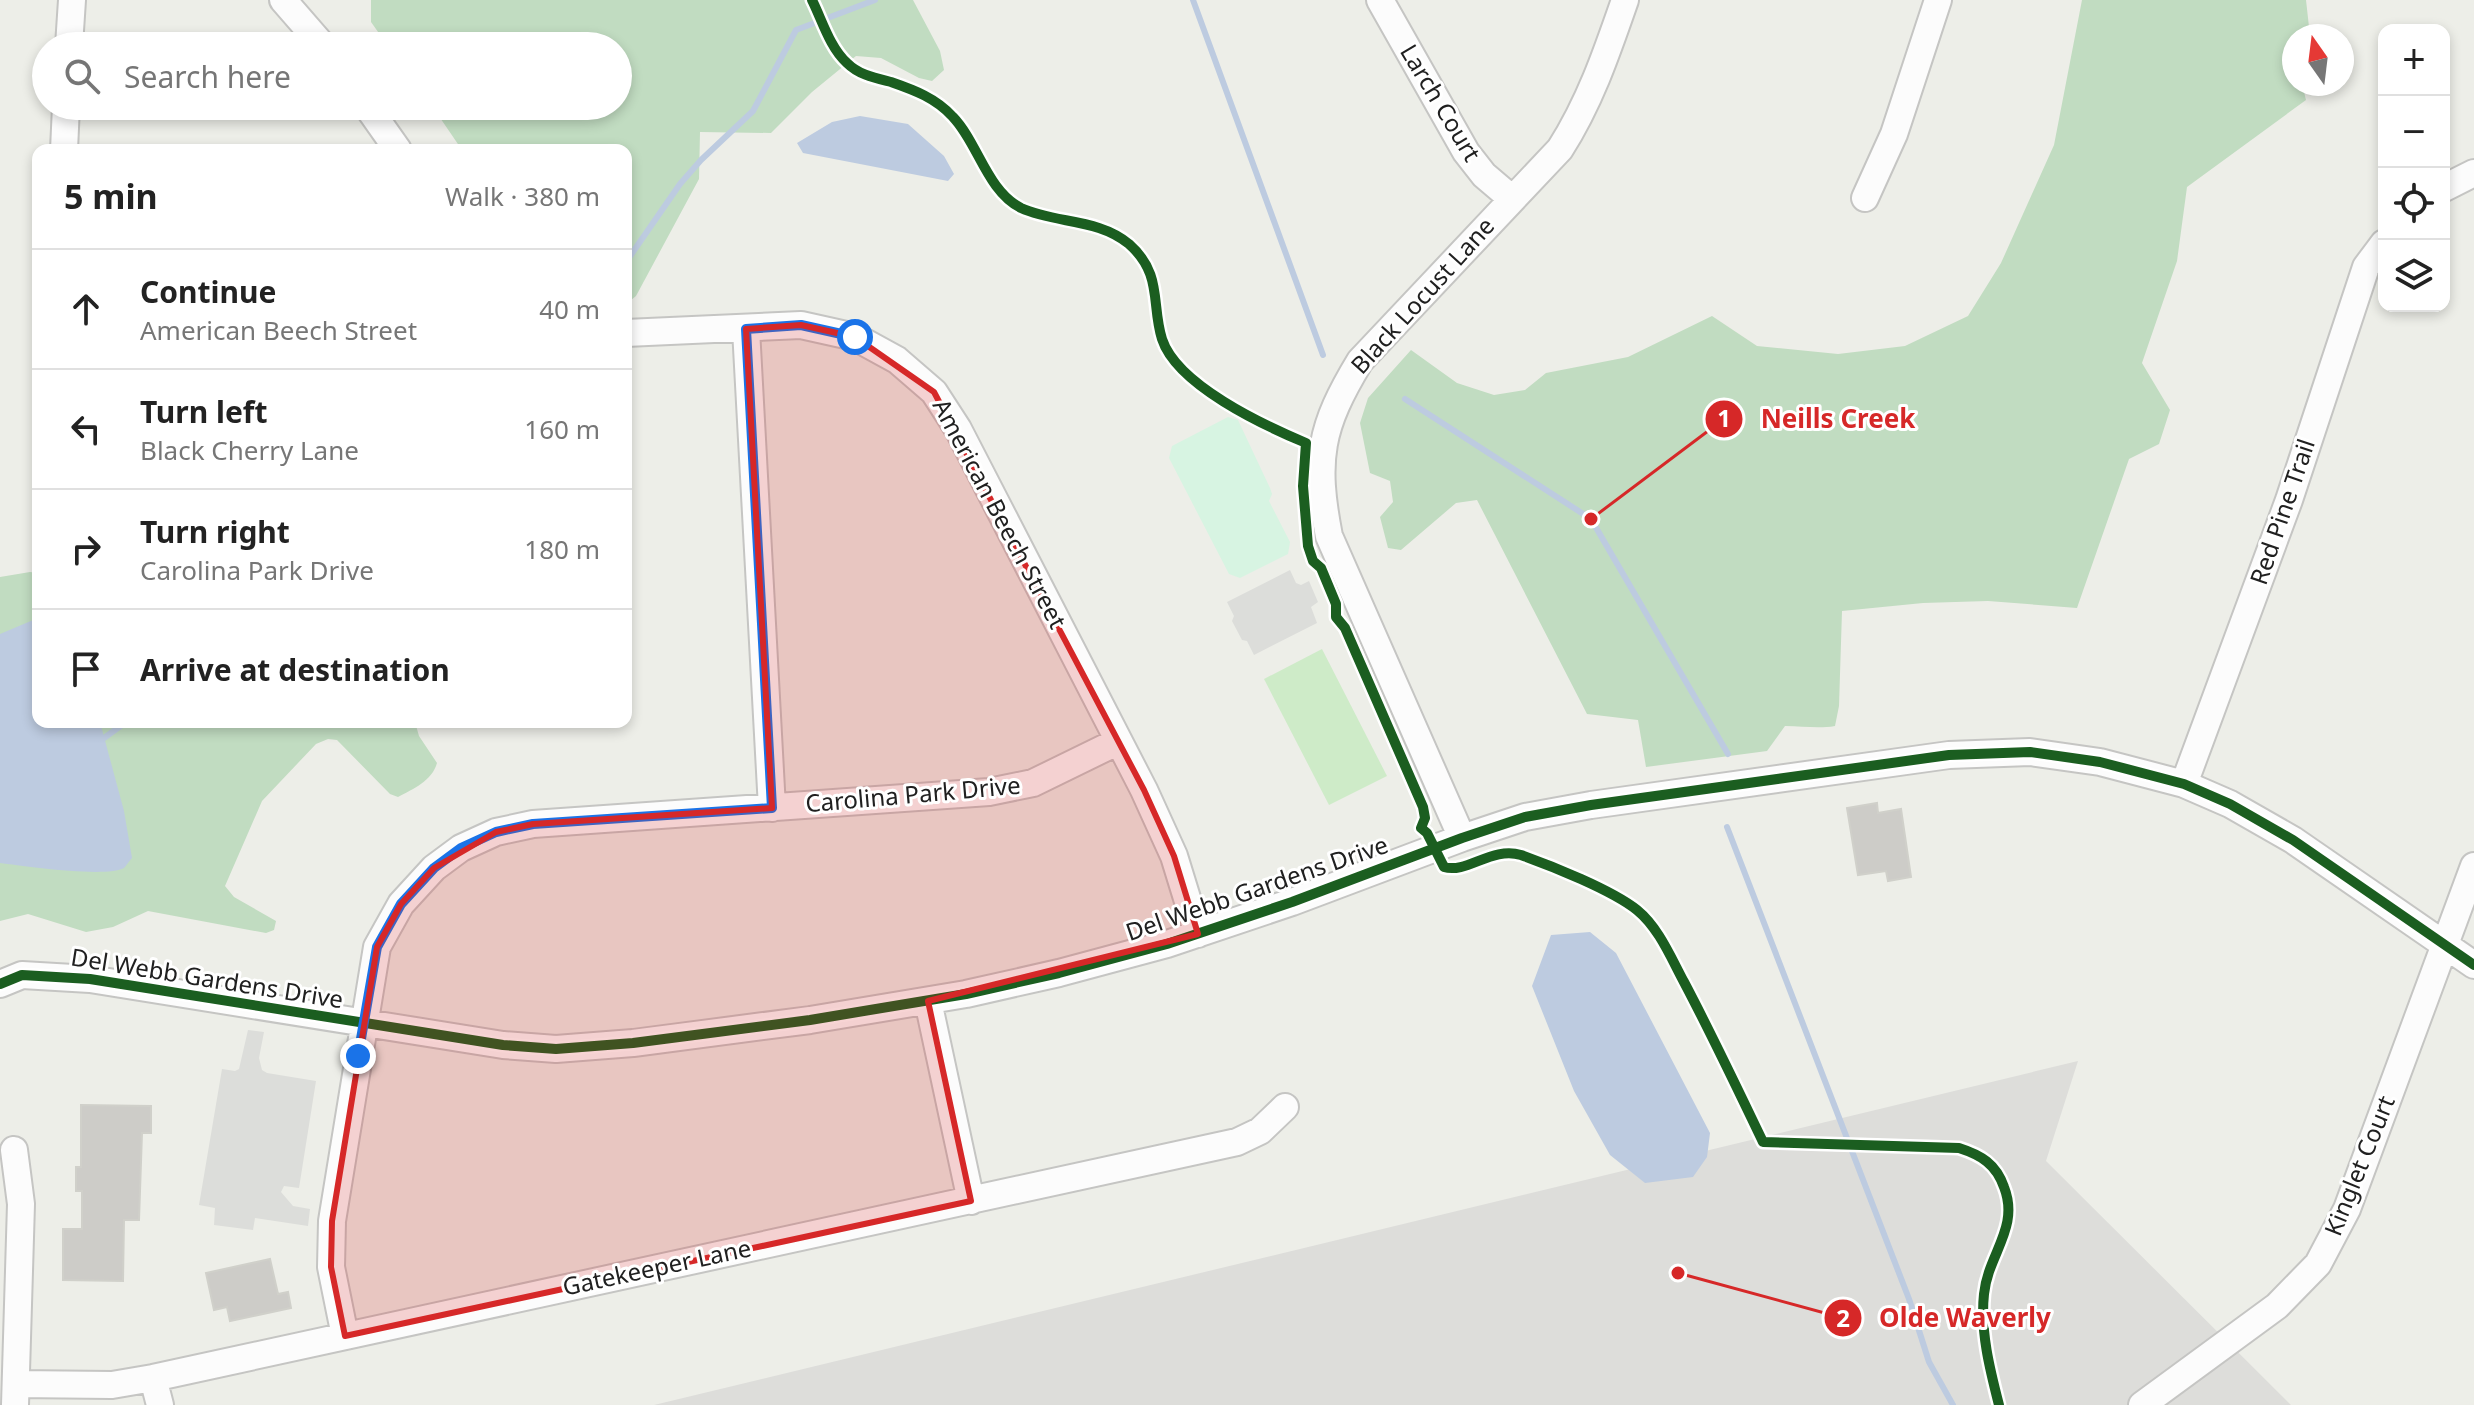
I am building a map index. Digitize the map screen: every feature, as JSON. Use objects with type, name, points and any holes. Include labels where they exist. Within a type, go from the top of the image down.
[{"type":"street","points":[[70,32],[72,0]]},
{"type":"street","points":[[283,0],[311,32]]},
{"type":"street","name":"Larch Court","points":[[1380,0],[1466,152],[1484,175],[1511,198]]},
{"type":"street","name":"Black Locust Lane","points":[[1462,838],[1329,536],[1322,499],[1325,432],[1336,401],[1360,361],[1560,149],[1580,118],[1596,84],[1625,0]]},
{"type":"street","points":[[1865,198],[1894,134],[1938,0]]},
{"type":"street","points":[[64,144],[65,120]]},
{"type":"street","points":[[377,120],[394,144]]},
{"type":"street","points":[[2450,185],[2474,173]]},
{"type":"street","name":"Red Pine Trail","points":[[2184,784],[2289,500],[2366,267],[2378,251]]},
{"type":"street","name":"American Beech Street","points":[[632,333],[801,325],[855,337],[897,360],[934,392],[958,429],[1144,790],[1174,856],[1198,934]]},
{"type":"street","points":[[746,329],[772,808]]},
{"type":"street","name":"Carolina Park Drive","points":[[345,1336],[332,1276],[330,1237],[377,947],[401,904],[434,868],[461,848],[496,832],[533,824],[989,792],[1033,783],[1117,742]]},
{"type":"street","name":"Del Webb Gardens Drive","points":[[7,975],[90,979],[503,1045],[581,1048],[810,1020],[928,1001],[1059,973],[1198,934],[1525,817],[1949,755],[2030,752],[2100,762],[2184,784],[2230,804],[2293,840],[2474,965]]},
{"type":"street","name":"Kinglet Court","points":[[2142,1405],[2277,1306],[2318,1264],[2347,1209],[2447,946],[2474,866]]},
{"type":"street","points":[[928,1001],[971,1201]]},
{"type":"street","name":"Gatekeeper Lane","points":[[15,1394],[153,1378],[1237,1142],[1260,1131],[1285,1107]]},
{"type":"street","points":[[14,1150],[21,1204],[15,1394]]},
{"type":"street","points":[[153,1378],[160,1405]]},
{"type":"highlighted area","points":[[801,325],[855,337],[934,392],[1144,790],[1174,856],[1198,934],[928,1001],[971,1201],[345,1336],[331,1267],[332,1221],[377,947],[401,904],[434,868],[496,832],[533,824],[772,808],[746,329]]},
{"type":"shaded area","points":[[1290,570],[1296,583],[1301,585],[1309,581],[1318,602],[1311,607],[1317,623],[1254,655],[1232,621],[1234,616],[1227,602]]},
{"type":"shaded area","points":[[248,1030],[264,1032],[259,1058],[262,1070],[316,1081],[299,1188],[284,1186],[281,1192],[293,1206],[310,1209],[308,1226],[255,1218],[253,1230],[214,1225],[215,1208],[199,1205],[222,1069],[239,1069]]},
{"type":"shaded area","points":[[2078,1061],[2046,1161],[2291,1405],[654,1405]]},
{"type":"green space","points":[[371,0],[913,0],[940,51],[944,70],[932,81],[919,78],[881,58],[856,56],[812,92],[771,133],[700,132],[699,179],[632,299],[632,144],[458,144],[442,120],[632,120],[632,32],[378,32],[371,22]]},
{"type":"green space","points":[[2082,0],[2306,0],[2309,24],[2282,24],[2282,96],[2305,96],[2306,100],[2187,187],[2177,261],[2142,363],[2170,410],[2159,444],[2129,459],[2077,608],[1988,601],[1923,603],[1842,611],[1839,706],[1835,726],[1785,726],[1767,751],[1646,767],[1638,720],[1587,714],[1477,500],[1456,503],[1401,550],[1388,548],[1380,517],[1393,502],[1390,481],[1370,473],[1360,423],[1368,398],[1411,350],[1457,383],[1494,395],[1525,390],[1546,373],[1628,357],[1712,316],[1757,346],[1838,354],[1905,346],[1968,316],[2001,263],[2054,145]]},
{"type":"green space","points":[[1228,417],[1238,420],[1270,488],[1272,494],[1269,501],[1290,542],[1288,554],[1240,578],[1229,574],[1169,458],[1172,446]]},
{"type":"green space","points":[[32,572],[32,728],[417,728],[437,763],[435,769],[421,784],[398,797],[390,794],[337,740],[328,739],[316,744],[262,801],[225,886],[234,897],[276,921],[274,930],[266,933],[148,911],[113,927],[86,932],[28,914],[0,921],[0,577]]},
{"type":"green space","points":[[1322,649],[1387,776],[1329,805],[1264,679]]},
{"type":"water","points":[[860,116],[908,124],[944,156],[954,174],[948,181],[803,153],[797,143],[832,122]]},
{"type":"water","points":[[32,621],[32,728],[102,728],[124,811],[132,858],[124,868],[83,872],[0,863],[0,634]]},
{"type":"water","points":[[1590,932],[1616,953],[1710,1133],[1707,1157],[1693,1177],[1645,1183],[1610,1155],[1574,1091],[1532,986],[1551,935]]},
{"type":"building","points":[[1877,803],[1878,813],[1901,809],[1911,877],[1888,881],[1886,871],[1858,875],[1847,808]]},
{"type":"building","points":[[81,1105],[151,1106],[151,1133],[142,1133],[139,1220],[124,1220],[123,1281],[63,1280],[63,1229],[82,1229],[82,1191],[76,1191],[76,1167],[81,1167]]},
{"type":"building","points":[[270,1259],[278,1294],[288,1292],[291,1308],[230,1321],[227,1307],[214,1310],[206,1273]]},
{"type":"waterway","points":[[632,253],[680,184],[753,111],[796,30],[875,0]]},
{"type":"waterway","points":[[1193,0],[1323,355]]},
{"type":"waterway","points":[[1405,399],[1591,519],[1728,754]]},
{"type":"waterway","points":[[97,739],[118,728]]},
{"type":"waterway","points":[[1727,827],[1909,1299],[1929,1362],[1953,1405]]},
{"type":"cycle path","points":[[812,0],[841,57],[862,73],[924,95],[946,110],[962,128],[991,179],[1009,200],[1034,213],[1104,230],[1129,244],[1140,255],[1151,278],[1162,339],[1185,372],[1224,402],[1306,443],[1303,486],[1308,546],[1313,561],[1321,568],[1336,604],[1336,617],[1345,628],[1423,807],[1425,818],[1421,828],[1427,833],[1444,867],[1462,867],[1500,854],[1521,855],[1597,887],[1637,910],[1652,925],[1669,953],[1763,1142],[1959,1148],[1981,1157],[1992,1166],[2001,1179],[2008,1202],[2006,1228],[1987,1280],[1983,1308],[1987,1350],[1999,1405]]},
{"type":"cycle path","points":[[0,984],[22,975],[90,979],[503,1045],[556,1049],[633,1043],[810,1020],[966,994],[1059,973],[1167,944],[1525,817],[1949,755],[2030,752],[2100,762],[2184,784],[2230,804],[2293,840],[2474,965]]},
{"type":"place","name":"Neills Creek","points":[[1591,519]]},
{"type":"place","name":"Olde Waverly","points":[[1678,1273]]},
{"type":"route","points":[[358,1056],[377,947],[401,904],[434,868],[461,848],[496,832],[533,824],[772,808],[746,329],[801,325],[855,337]]}]
